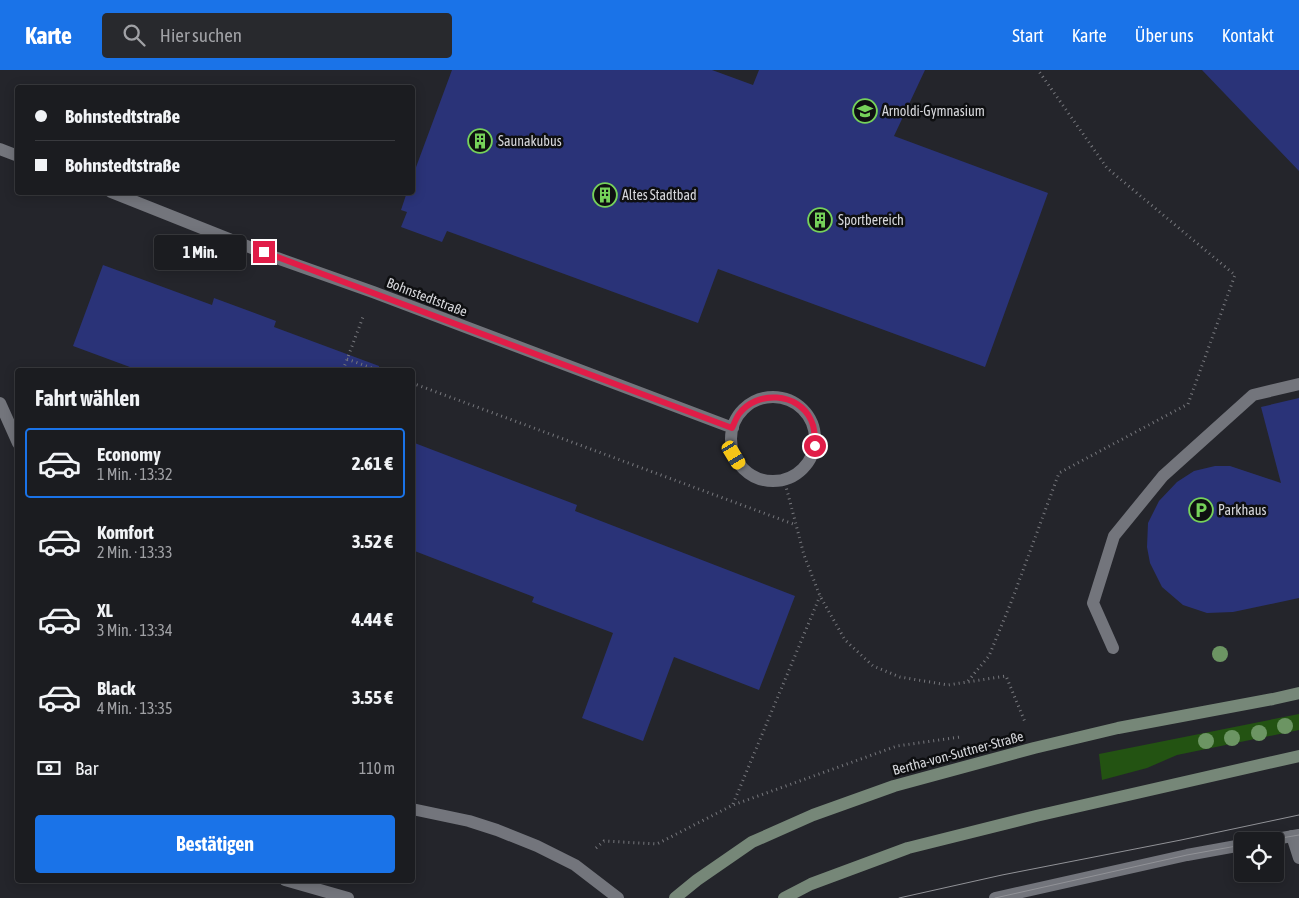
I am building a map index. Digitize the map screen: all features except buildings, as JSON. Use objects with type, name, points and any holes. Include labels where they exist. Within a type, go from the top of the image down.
[{"type":"main road","name":"Bertha-von-Suttner-Straße","points":[[675,898],[697,880],[752,842],[813,815],[894,786],[1034,748],[1118,728],[1299,693]]},
{"type":"main road","points":[[784,898],[811,884],[908,848],[1036,816],[1299,756]]},
{"type":"street","points":[[0,149],[15,155]]},
{"type":"street","name":"Bohnstedtstraße","points":[[119,195],[277,258],[373,292],[732,428]]},
{"type":"street","points":[[1113,648],[1093,603],[1114,536],[1163,476],[1252,395],[1299,384]]},
{"type":"street","points":[[775,397],[789,400],[801,407],[810,418],[815,432],[815,446],[810,460],[802,470],[790,478],[784,479],[764,480],[751,475],[741,466],[734,455],[731,442],[732,428],[738,415],[748,405],[761,398],[775,397]]},
{"type":"street","points":[[0,403],[15,436]]},
{"type":"street","points":[[415,810],[469,821],[537,846],[575,865],[618,898]]},
{"type":"street","points":[[1296,835],[1299,858]]},
{"type":"street","points":[[995,898],[1234,847]]},
{"type":"street","points":[[296,883],[348,898]]},
{"type":"path","points":[[968,681],[989,656],[1060,473],[1188,404],[1235,275],[1107,168],[1038,70]]},
{"type":"path","points":[[344,368],[373,292]]},
{"type":"path","points":[[347,359],[372,368]]},
{"type":"path","points":[[415,384],[796,525]]},
{"type":"path","points":[[784,479],[804,555],[820,596],[845,640],[873,666],[900,677],[948,685],[1006,676],[1028,727],[1034,748]]},
{"type":"path","points":[[733,805],[820,596]]},
{"type":"path","points":[[575,865],[604,841],[657,844],[733,805],[897,746],[962,736]]},
{"type":"green space","points":[[1299,714],[1299,730],[1177,755],[1147,768],[1102,780],[1099,754]]},
{"type":"tram line","points":[[899,898],[1002,875],[1299,815]]},
{"type":"tram line","points":[[1284,838],[1299,835]]},
{"type":"tram line","points":[[995,898],[1187,855],[1234,846]]},
{"type":"place","name":"Arnoldi-Gymnasium","points":[[865,111]]},
{"type":"place","name":"Saunakubus","points":[[480,141]]},
{"type":"place","name":"Altes Stadtbad","points":[[605,195]]},
{"type":"place","name":"Sportbereich","points":[[820,220]]},
{"type":"place","name":"Parkhaus","points":[[1201,510]]},
{"type":"route","points":[[264,252],[732,428],[738,415],[748,405],[761,398],[775,397],[789,400],[801,407],[810,418],[815,432],[815,446]]}]
